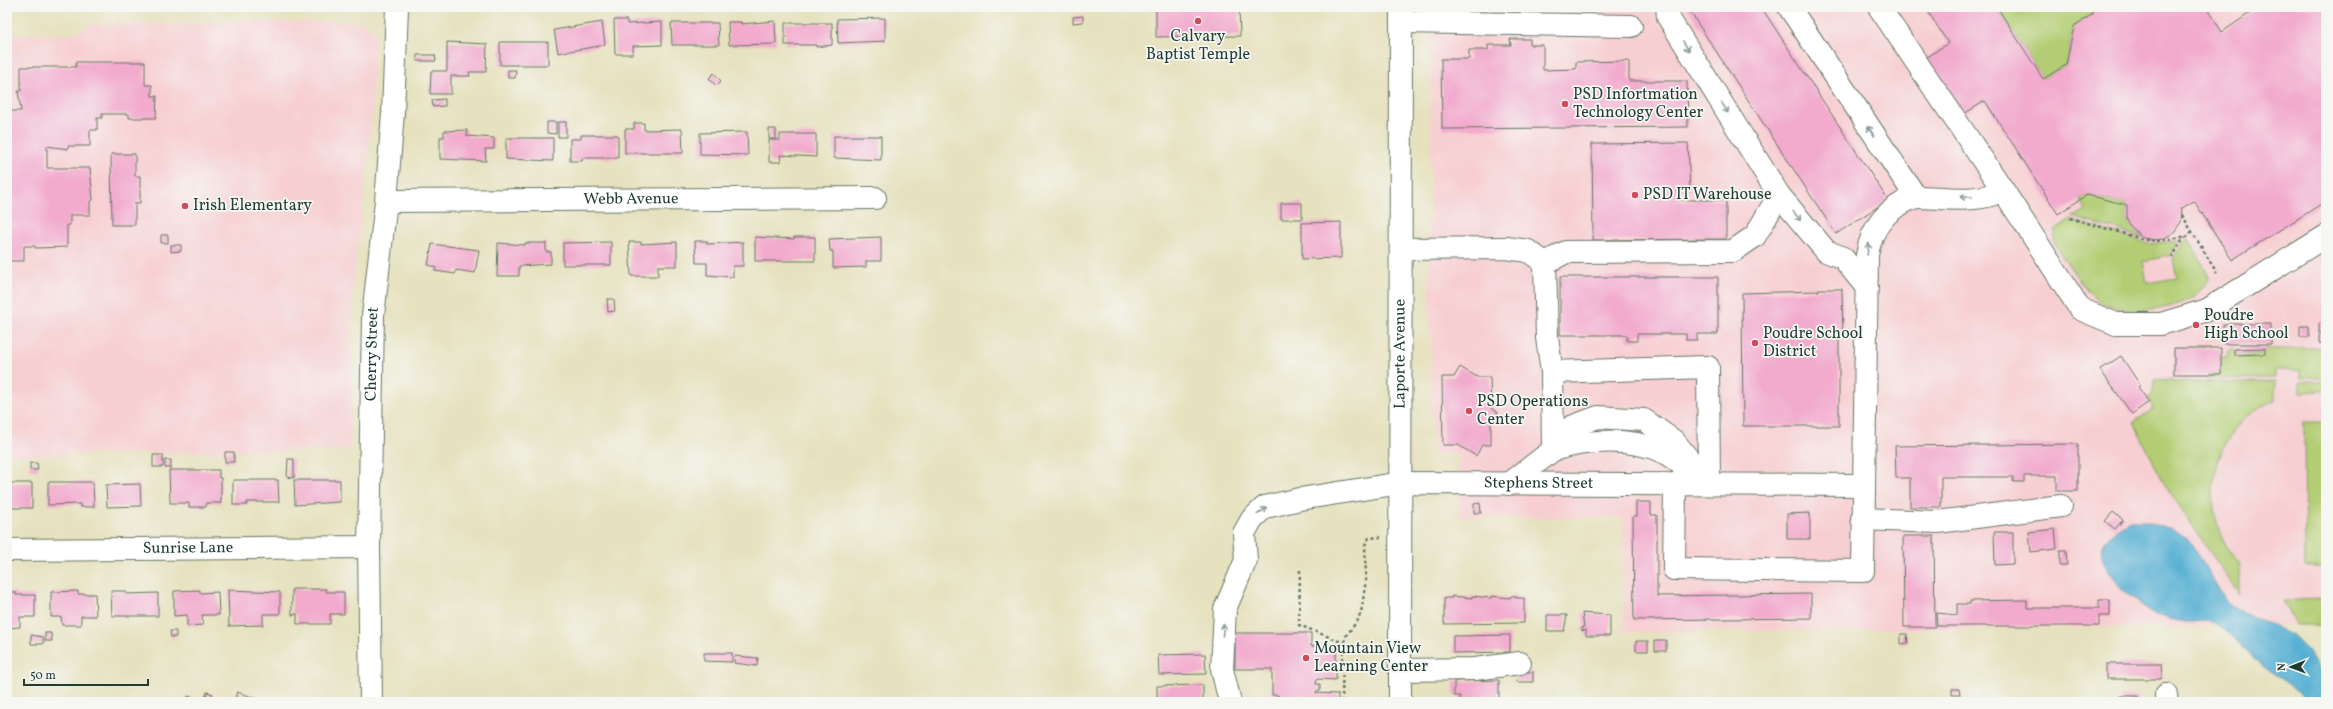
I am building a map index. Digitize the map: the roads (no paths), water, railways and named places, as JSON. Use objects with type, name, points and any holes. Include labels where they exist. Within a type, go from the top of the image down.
[{"type":"street","name":"Cherry Street","points":[[371,702],[369,547],[373,316],[386,201],[393,114],[397,7]]},
{"type":"street","points":[[1667,7],[1668,18],[1779,195],[1826,251],[1843,258],[1866,288]]},
{"type":"street","points":[[1788,7],[1916,197]]},
{"type":"street","points":[[1879,7],[2003,190],[2080,309],[2116,324],[2162,324],[2207,310],[2326,236]]},
{"type":"street","points":[[1401,15],[1631,26]]},
{"type":"street","name":"Laporte Avenue","points":[[1400,702],[1402,249],[1401,15]]},
{"type":"street","points":[[1675,484],[1674,569],[1863,571],[1862,519],[1866,288],[1870,238],[1883,218],[1900,203],[1916,197],[1973,197],[1994,195],[2003,190]]},
{"type":"street","points":[[1545,262],[1566,252],[1733,251],[1754,236],[1779,195]]},
{"type":"street","name":"Webb Avenue","points":[[386,201],[875,198]]},
{"type":"street","points":[[1402,249],[1507,248],[1528,252],[1545,262]]},
{"type":"street","points":[[1545,262],[1547,338],[1552,372],[1554,450]]},
{"type":"street","points":[[1552,372],[1708,367],[1709,484]]},
{"type":"street","points":[[1509,484],[1554,450],[1577,443],[1636,443],[1664,453],[1709,484]]},
{"type":"street","name":"Stephens Street","points":[[1230,702],[1222,669],[1225,609],[1246,560],[1244,533],[1252,519],[1265,507],[1300,499],[1401,483],[1863,484]]},
{"type":"street","points":[[1862,519],[1938,522],[2061,506]]},
{"type":"street","name":"Sunrise Lane","points":[[7,550],[369,547]]},
{"type":"street","points":[[1401,670],[1475,669],[1520,663]]},
{"type":"water","points":[[2131,521],[2148,521],[2171,529],[2189,540],[2226,601],[2237,610],[2259,618],[2292,635],[2310,653],[2326,681],[2326,702],[2306,702],[2296,690],[2264,668],[2231,636],[2217,625],[2205,621],[2186,622],[2159,616],[2151,612],[2121,587],[2105,566],[2102,556],[2102,547],[2114,532]]},
{"type":"place","name":"Calvary Baptist Temple","points":[[1198,21]]},
{"type":"place","name":"PSD Infortmation Technology Center","points":[[1565,104]]},
{"type":"place","name":"PSD IT Warehouse","points":[[1635,195]]},
{"type":"place","name":"Irish Elementary","points":[[185,206]]},
{"type":"place","name":"Poudre High School","points":[[2196,325]]},
{"type":"place","name":"Poudre School District","points":[[1755,343]]},
{"type":"place","name":"PSD Operations Center","points":[[1469,411]]},
{"type":"place","name":"Mountain View Learning Center","points":[[1306,658]]}]
